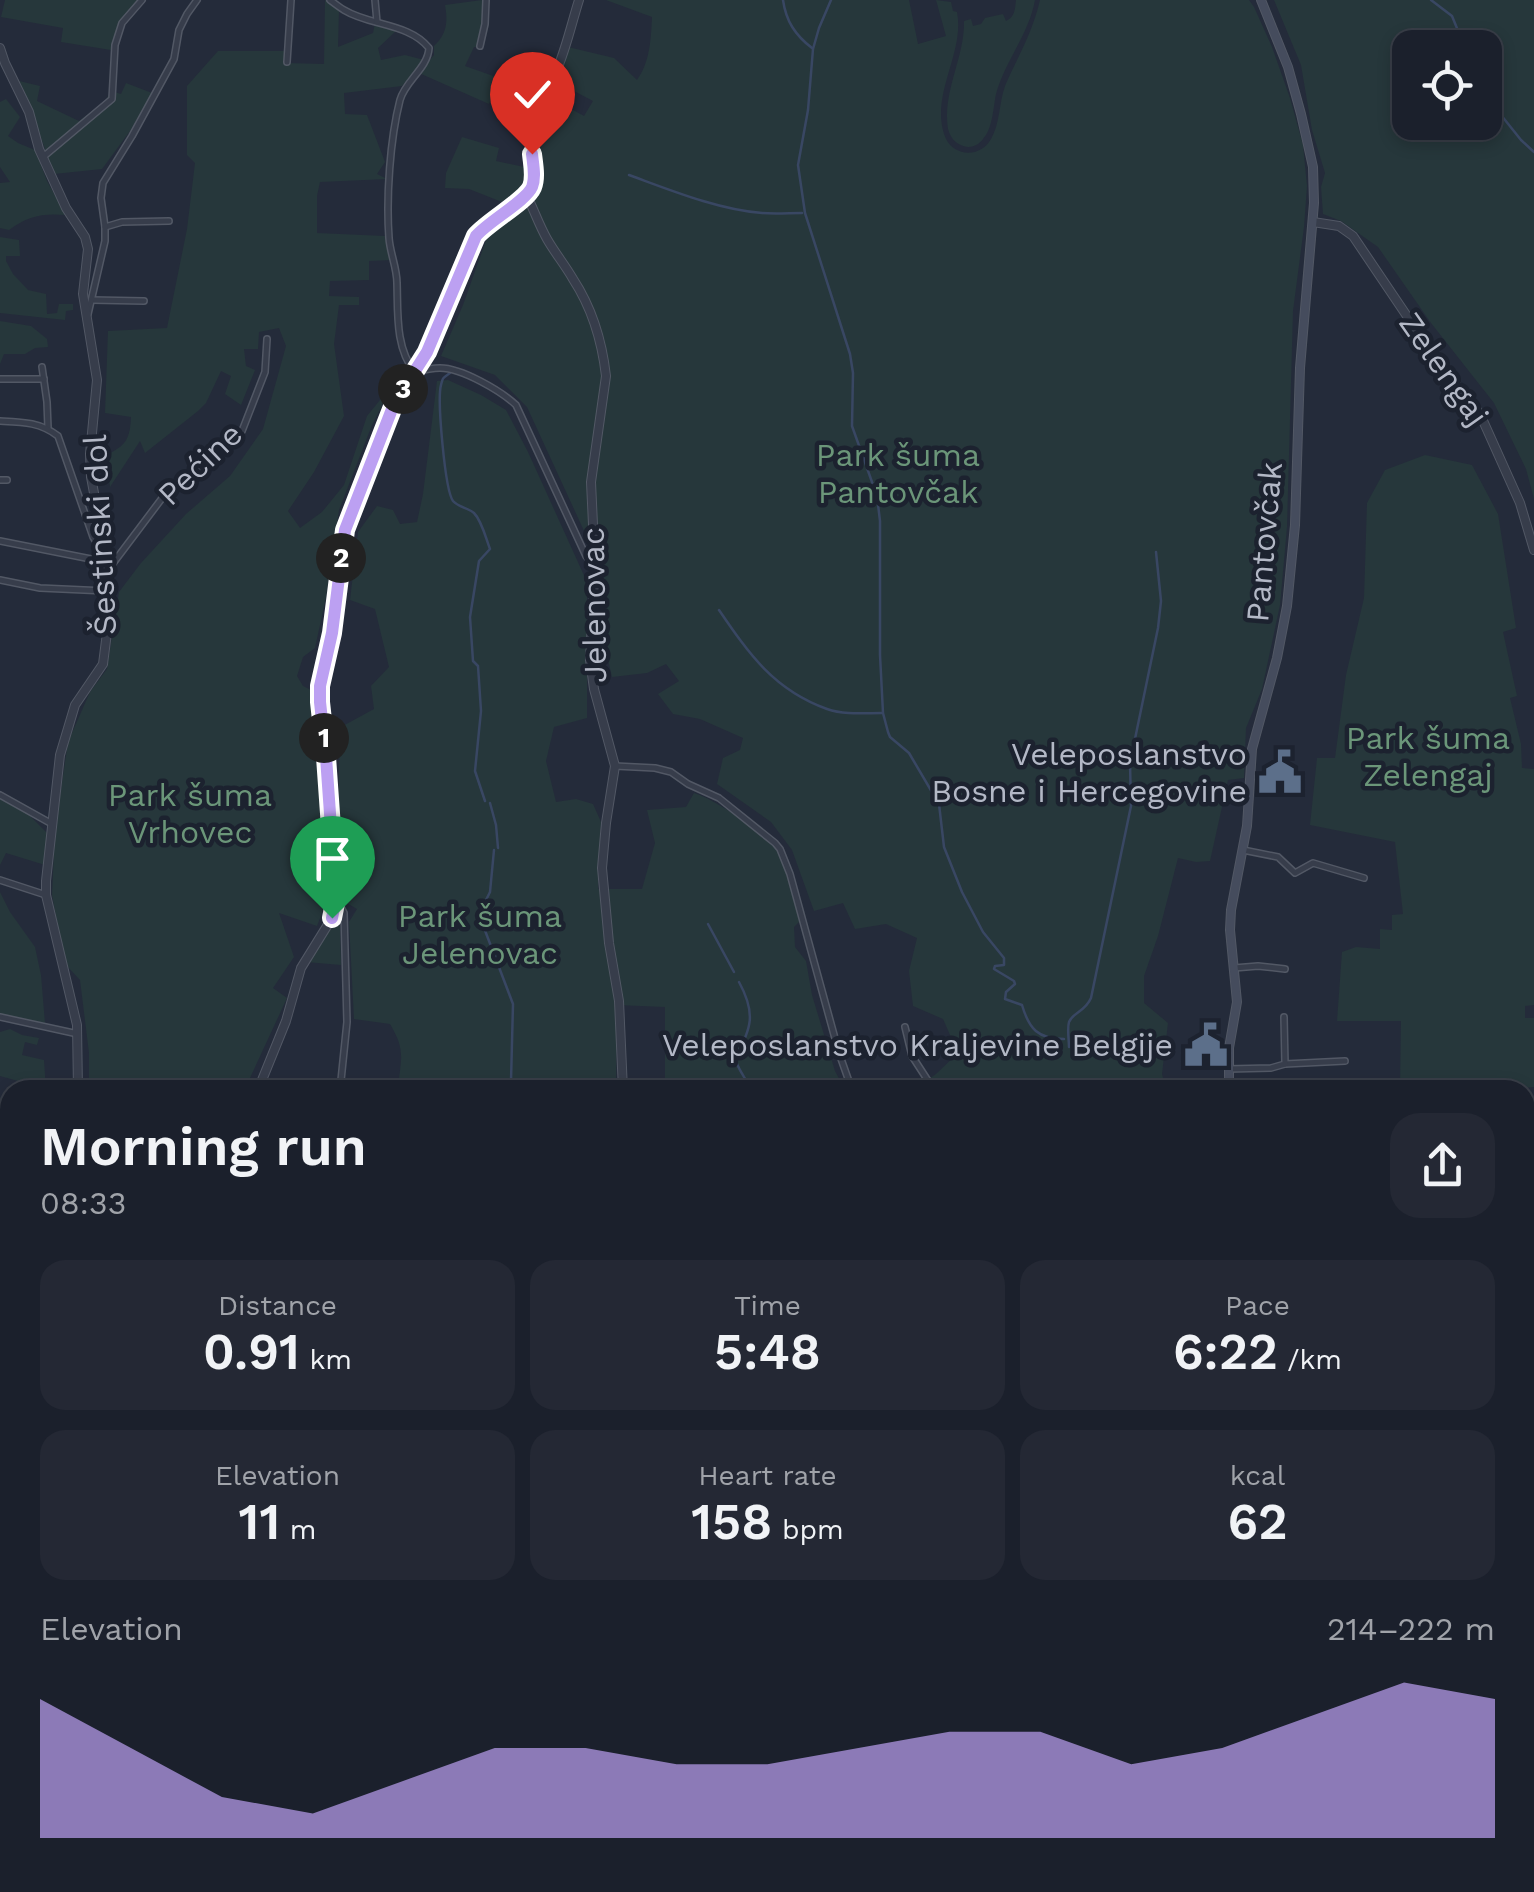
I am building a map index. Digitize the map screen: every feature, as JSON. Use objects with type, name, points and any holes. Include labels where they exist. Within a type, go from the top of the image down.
[{"type":"main road","name":"Pantovčak","points":[[1229,1080],[1237,1002],[1231,910],[1249,812],[1252,749],[1277,658],[1291,569],[1300,368],[1314,222],[1313,167],[1304,126],[1288,67],[1261,0]]},
{"type":"street","points":[[43,157],[112,99],[115,45],[122,23],[142,0]]},
{"type":"street","points":[[88,317],[105,241],[103,183],[174,58],[179,30],[197,0]]},
{"type":"street","points":[[287,62],[291,0]]},
{"type":"street","points":[[330,0],[344,10],[420,38],[430,52],[401,98],[393,140],[388,216],[403,347],[415,372]]},
{"type":"street","points":[[374,0],[377,22]]},
{"type":"street","points":[[480,46],[486,0]]},
{"type":"street","points":[[262,1080],[286,1021],[301,968],[332,917],[336,898],[320,686],[332,633],[345,530],[394,404],[427,352],[476,236],[527,196],[534,179],[531,138],[536,116],[558,68],[579,0]]},
{"type":"street","name":"Šestinski dol","points":[[0,48],[29,112],[43,157],[88,249],[82,294],[96,366],[91,477],[109,617],[103,664],[78,698],[58,760],[46,896],[78,1034],[78,1080]]},
{"type":"street","name":"Jelenovac","points":[[527,196],[544,234],[588,305],[605,362],[591,482],[595,567],[590,660],[615,766],[602,868],[619,1002],[623,1080]]},
{"type":"street","points":[[105,226],[169,220]]},
{"type":"street","name":"Zelengaj","points":[[1314,222],[1339,226],[1353,236],[1440,365],[1480,414],[1520,503],[1534,550]]},
{"type":"street","points":[[92,300],[144,301]]},
{"type":"street","name":"Pećine","points":[[103,576],[168,489],[222,451],[242,430],[265,372],[267,339]]},
{"type":"street","points":[[42,367],[48,428]]},
{"type":"street","points":[[415,372],[438,367],[459,371],[516,405],[586,556],[595,567]]},
{"type":"street","points":[[0,379],[44,379]]},
{"type":"street","points":[[0,420],[32,422],[58,436],[100,548]]},
{"type":"street","points":[[0,540],[101,562]]},
{"type":"street","points":[[0,580],[40,588],[108,592]]},
{"type":"street","points":[[615,766],[671,772],[719,798],[780,849],[849,1080]]},
{"type":"street","points":[[0,795],[52,824]]},
{"type":"street","points":[[1243,850],[1278,857],[1295,873],[1314,864],[1364,878]]},
{"type":"street","points":[[0,880],[46,896]]},
{"type":"street","points":[[336,898],[344,921],[346,1022],[341,1080]]},
{"type":"street","points":[[332,917],[344,921]]},
{"type":"street","points":[[1234,968],[1285,969]]},
{"type":"street","points":[[0,1017],[78,1034]]},
{"type":"street","points":[[1284,1017],[1285,1064]]},
{"type":"street","points":[[905,1027],[912,1056],[928,1080]]},
{"type":"street","points":[[1228,1069],[1345,1060]]},
{"type":"green space","points":[[5,0],[137,0],[124,15],[111,50],[61,42],[63,28],[1,17]]},
{"type":"green space","name":"Park šuma Vrhovec","points":[[325,0],[339,9],[338,47],[373,33],[375,23],[396,31],[378,48],[381,60],[405,55],[424,60],[402,86],[344,93],[345,114],[367,115],[385,162],[377,174],[387,179],[320,182],[317,196],[317,233],[385,236],[392,260],[369,261],[369,280],[330,281],[329,296],[359,297],[359,305],[339,305],[334,344],[344,416],[288,511],[300,528],[322,512],[344,485],[367,416],[393,384],[372,425],[339,510],[315,648],[303,657],[297,676],[303,686],[313,691],[311,716],[325,905],[317,926],[279,913],[294,957],[273,988],[287,998],[250,1080],[89,1080],[80,980],[65,964],[52,895],[55,830],[68,742],[90,692],[107,669],[119,592],[186,514],[230,476],[263,429],[286,346],[279,328],[259,332],[258,349],[244,349],[246,366],[255,370],[241,405],[225,394],[231,376],[221,371],[206,403],[145,453],[140,441],[110,487],[106,455],[126,441],[131,417],[105,413],[108,331],[167,328],[187,229],[195,163],[187,155],[187,86],[218,51],[286,51],[285,63],[324,64]]},
{"type":"green space","points":[[482,0],[477,47],[465,66],[499,78],[489,104],[419,73],[434,55],[434,46],[444,32],[445,5]]},
{"type":"green space","name":"Park šuma Pantovčak","points":[[606,0],[909,0],[918,44],[946,36],[936,0],[951,2],[957,12],[957,42],[941,119],[948,142],[966,153],[980,150],[994,133],[1005,86],[1040,0],[1249,0],[1254,7],[1290,98],[1303,145],[1307,186],[1293,311],[1287,527],[1280,605],[1262,689],[1246,728],[1244,778],[1228,780],[1210,861],[1178,858],[1144,976],[1144,1003],[1168,1023],[1164,1080],[927,1080],[958,1053],[943,1019],[913,1006],[909,971],[917,938],[886,924],[855,929],[843,903],[814,911],[792,850],[771,822],[717,784],[723,758],[740,750],[743,738],[700,719],[673,714],[658,694],[679,681],[666,664],[647,673],[612,677],[604,642],[604,566],[527,407],[495,375],[441,356],[489,232],[526,201],[586,307],[608,375],[588,296],[547,234],[532,195],[541,163],[539,115],[546,95],[584,116],[593,101],[555,81],[564,66],[568,47],[614,58],[637,80],[645,66],[652,17]]},
{"type":"green space","points":[[1016,0],[1035,0],[1028,24],[1000,82],[986,134],[979,144],[963,146],[950,135],[947,115],[964,21],[971,19],[973,26],[1003,14],[1006,21],[1013,15]]},
{"type":"green space","points":[[1274,0],[1534,0],[1534,499],[1526,469],[1494,403],[1378,247],[1341,221],[1323,214],[1321,187],[1325,173],[1312,130],[1301,65]]},
{"type":"green space","points":[[15,80],[40,86],[37,101],[79,121],[105,101],[111,91],[121,94],[126,83],[152,93],[102,169],[54,174],[31,110]]},
{"type":"green space","points":[[6,99],[20,117],[8,136],[35,150],[66,215],[36,217],[9,230],[0,228],[0,183],[10,182],[0,167],[0,102]]},
{"type":"green space","points":[[462,137],[499,148],[496,161],[529,168],[525,190],[507,204],[469,189],[445,188],[446,173]]},
{"type":"green space","points":[[0,237],[19,240],[20,256],[6,256],[6,261],[28,290],[46,294],[47,314],[57,313],[59,304],[73,304],[73,310],[66,311],[65,320],[0,313]]},
{"type":"green space","points":[[0,321],[31,326],[47,339],[48,347],[25,354],[4,354],[0,364]]},
{"type":"green space","name":"Park šuma Jelenovac","points":[[448,380],[506,410],[587,582],[587,718],[554,727],[546,761],[556,802],[576,799],[593,804],[601,822],[598,889],[642,889],[655,843],[647,810],[686,807],[694,793],[726,809],[764,836],[779,851],[790,876],[802,919],[794,927],[795,947],[806,961],[812,995],[840,1080],[665,1080],[665,1007],[617,1005],[616,1080],[399,1080],[401,1049],[390,1024],[354,1019],[349,922],[357,909],[345,902],[343,880],[339,815],[341,727],[374,709],[371,686],[389,667],[375,609],[350,600],[358,532],[377,506],[393,510],[400,524],[417,522],[437,381]]},
{"type":"green space","name":"Park šuma Zelengaj","points":[[1425,455],[1472,465],[1498,514],[1516,628],[1503,632],[1517,696],[1510,698],[1521,744],[1522,768],[1534,769],[1534,1005],[1525,1006],[1525,1018],[1534,1018],[1534,1080],[1400,1080],[1401,1021],[1337,1021],[1342,952],[1356,947],[1380,949],[1380,929],[1392,930],[1392,915],[1403,914],[1395,842],[1310,825],[1317,758],[1335,758],[1346,675],[1364,598],[1367,503],[1385,470]]},
{"type":"green space","points":[[0,799],[25,811],[49,835],[45,865],[6,853],[0,865]]},
{"type":"green space","points":[[0,892],[35,947],[45,1023],[0,1014]]},
{"type":"green space","points":[[336,922],[340,926],[341,965],[306,962]]},
{"type":"green space","points":[[10,1029],[39,1038],[37,1045],[25,1042],[22,1055],[44,1060],[45,1080],[0,1076],[0,1032]]},
{"type":"waterway","points":[[783,0],[792,27],[812,48]]},
{"type":"waterway","points":[[831,0],[813,49],[798,165],[805,213],[850,354],[852,426],[877,496],[883,713],[890,737],[909,753],[939,804],[944,847],[962,892],[983,932],[1004,958],[1004,965],[994,969],[1014,981],[1005,999],[1022,1005],[1041,1035],[1064,1039]]},
{"type":"waterway","points":[[1431,0],[1452,16],[1458,30]]},
{"type":"waterway","points":[[1502,116],[1534,152]]},
{"type":"waterway","points":[[629,175],[729,208],[802,213]]},
{"type":"waterway","points":[[450,373],[443,379],[440,394],[447,480],[453,501],[477,516],[490,549],[479,561],[470,617],[481,711],[475,771],[485,801]]},
{"type":"waterway","points":[[1069,1047],[1069,1022],[1091,998],[1131,806],[1130,763],[1161,601],[1156,552]]},
{"type":"waterway","points":[[719,610],[752,656],[792,692],[834,711],[882,713]]},
{"type":"waterway","points":[[490,803],[498,848]]},
{"type":"waterway","points":[[494,850],[490,892],[481,920],[513,1004],[511,1080]]},
{"type":"waterway","points":[[708,924],[734,972]]},
{"type":"waterway","points":[[739,982],[750,1020],[735,1058],[746,1080]]},
{"type":"place","name":"Veleposlanstvo Bosne i Hercegovine","points":[[1280,772]]},
{"type":"place","name":"Veleposlanstvo Kraljevine Belgije","points":[[1206,1045]]},
{"type":"route","points":[[332,918],[336,898],[320,686],[332,633],[345,530],[394,404],[427,352],[476,236],[532,188],[532,154]]}]
